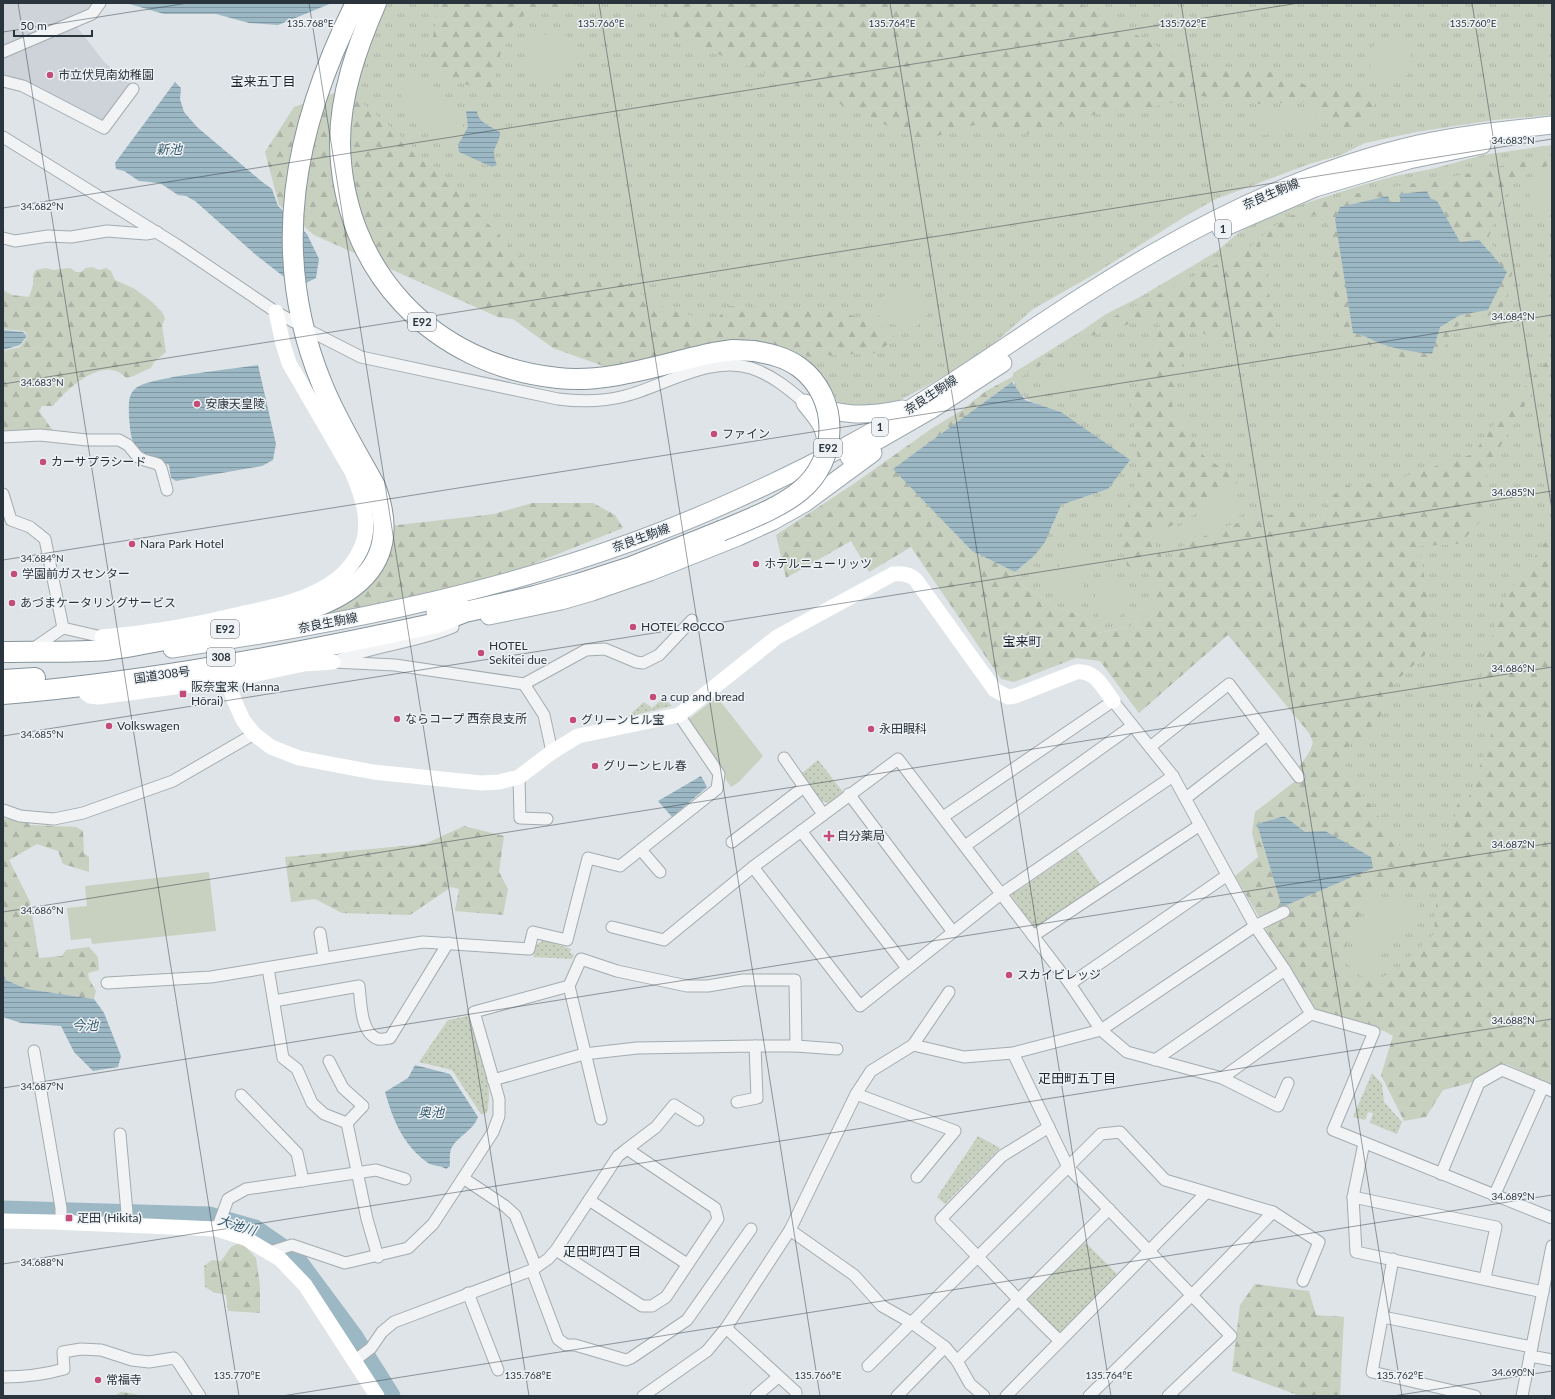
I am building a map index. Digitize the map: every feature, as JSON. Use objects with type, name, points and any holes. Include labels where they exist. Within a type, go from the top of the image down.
[{"type":"highway","name":"E92","points":[[107,645],[244,626],[314,609],[334,601],[359,583],[375,562],[384,537],[384,519],[381,502],[375,486],[322,385],[296,315],[292,250],[294,187],[312,108],[335,47],[356,3]]},
{"type":"highway","name":"E92","points":[[376,3],[364,30],[349,80],[341,120],[341,161],[349,204],[366,251],[389,289],[414,316],[444,338],[477,357],[509,368],[559,379],[594,378],[713,352],[733,350],[754,351],[771,354],[786,359],[810,377],[819,390],[826,405],[830,422],[827,452],[820,468],[800,491],[769,509],[721,531],[631,567],[467,616],[436,618]]},
{"type":"highway","name":"国道308号","points":[[3,680],[84,675],[174,664],[256,651],[436,618]]},
{"type":"highway","name":"国道308号","points":[[3,694],[84,686],[257,660],[436,618]]},
{"type":"highway","points":[[3,652],[107,645],[172,649]]},
{"type":"highway","name":"国道308号","points":[[3,665],[172,649]]},
{"type":"main road","name":"奈良生駒線","points":[[172,649],[254,637],[414,605],[551,569],[631,543],[702,515],[804,466],[876,429],[914,407],[1129,267],[1194,231],[1256,200],[1349,164],[1419,144],[1552,125]]},
{"type":"main road","name":"奈良生駒線","points":[[436,618],[624,556],[679,536],[780,492],[875,444],[931,410],[1122,285],[1220,230],[1270,207],[1315,188],[1409,160],[1472,147],[1552,136]]},
{"type":"main road","points":[[805,403],[847,415],[861,416],[914,407]]},
{"type":"main road","points":[[804,466],[817,457],[823,450],[825,441],[824,431],[820,422],[805,403]]},
{"type":"main road","name":"奈良生駒線","points":[[467,616],[561,601],[592,592],[700,553],[766,524],[805,503],[931,410]]},
{"type":"street","points":[[3,52],[92,14],[100,3]]},
{"type":"street","points":[[3,81],[22,86],[104,128],[133,89]]},
{"type":"street","points":[[3,138],[157,232],[276,312],[296,315]]},
{"type":"street","points":[[3,238],[15,241],[48,236],[71,236],[106,231],[146,234],[157,232]]},
{"type":"street","points":[[63,628],[107,645],[164,630],[214,624],[272,607],[317,591],[337,579],[351,565],[362,548],[366,529],[365,510],[360,490],[352,472],[289,363],[276,312]]},
{"type":"street","points":[[312,332],[361,357],[558,400],[580,402],[604,401],[626,396],[700,370],[734,365],[750,368],[767,374],[805,403]]},
{"type":"street","points":[[3,437],[40,435],[87,440],[119,440],[128,445],[138,457],[158,464],[161,468],[167,490]]},
{"type":"street","points":[[3,494],[11,520],[30,527],[45,539],[63,628]]},
{"type":"street","points":[[227,677],[234,700],[243,720],[254,734],[271,746],[299,758],[373,772],[480,783],[499,782],[519,777],[552,752],[578,736],[679,715],[777,638],[894,574],[907,574],[916,580],[995,690],[1002,694],[1008,697],[1015,696],[1076,672],[1083,671],[1095,676],[1132,726],[1173,776],[1226,876],[1255,926],[1285,970],[1311,1014],[1374,1032],[1334,1130],[1494,1196],[1552,1218]]},
{"type":"street","points":[[333,662],[356,653],[436,634],[467,616]]},
{"type":"street","points":[[84,686],[86,693],[90,696],[98,697],[304,664],[333,662],[395,665],[524,684],[586,650],[605,649],[636,662],[643,663],[659,654],[692,620]]},
{"type":"street","points":[[28,651],[63,628]]},
{"type":"street","points":[[524,684],[544,716],[552,752]]},
{"type":"street","points":[[1150,747],[1229,684],[1299,777]]},
{"type":"street","points":[[943,817],[1113,701]]},
{"type":"street","points":[[107,983],[211,977],[423,942],[529,949],[533,932],[566,940],[588,858],[620,866],[717,789],[719,774],[679,715]]},
{"type":"street","points":[[965,846],[1132,726]]},
{"type":"street","points":[[3,810],[20,816],[54,819],[84,813],[173,781],[254,734]]},
{"type":"street","points":[[1186,798],[1267,735]]},
{"type":"street","points":[[784,758],[823,814]]},
{"type":"street","points":[[612,927],[664,940],[753,866],[898,759],[1070,984],[1101,1030],[1127,1052],[1222,1078],[1278,1106],[1288,1083]]},
{"type":"street","points":[[753,866],[860,1006],[1001,894],[1173,776]]},
{"type":"street","points":[[519,777],[520,818],[546,819]]},
{"type":"street","points":[[732,842],[804,787]]},
{"type":"street","points":[[849,794],[953,932]]},
{"type":"street","points":[[1033,936],[1200,825]]},
{"type":"street","points":[[801,831],[908,968]]},
{"type":"street","points":[[641,850],[660,872]]},
{"type":"street","points":[[1070,984],[1226,876]]},
{"type":"street","points":[[914,1045],[964,1057],[1013,1053],[1101,1030],[1255,926],[1284,912]]},
{"type":"street","points":[[320,933],[324,958]]},
{"type":"street","points":[[274,1001],[359,986],[365,1024],[370,1034],[379,1040],[390,1038],[448,943]]},
{"type":"street","points":[[601,1119],[584,1054],[569,986],[581,959],[617,971],[687,986],[708,986],[743,980],[795,980],[796,1046]]},
{"type":"street","points":[[268,968],[283,1058],[297,1069],[312,1103],[324,1114],[347,1123]]},
{"type":"street","points":[[1155,1060],[1285,970]]},
{"type":"street","points":[[273,1251],[292,1245],[345,1263],[378,1257],[408,1248],[433,1224],[493,1132],[499,1116],[499,1099],[474,1012],[569,986]]},
{"type":"street","points":[[643,1396],[707,1351],[726,1328],[790,1230],[856,1094],[871,1071],[914,1045],[949,992]]},
{"type":"street","points":[[1222,1078],[1311,1014]]},
{"type":"street","points":[[737,1102],[757,1098],[755,1046]]},
{"type":"street","points":[[493,1080],[584,1054],[637,1048],[796,1046],[837,1049]]},
{"type":"street","points":[[34,1051],[61,1216]]},
{"type":"street","points":[[1013,1053],[1068,1167],[1231,1336],[1168,1396]]},
{"type":"street","points":[[330,1061],[343,1088],[363,1106],[347,1123]]},
{"type":"street","points":[[1441,1174],[1479,1083],[1502,1070],[1548,1089],[1494,1196]]},
{"type":"street","points":[[856,1094],[955,1131],[917,1177]]},
{"type":"street","points":[[241,1095],[297,1153],[303,1181]]},
{"type":"street","points":[[357,1358],[371,1348],[382,1332],[394,1322],[534,1269],[556,1250],[618,1156],[656,1126],[674,1105],[698,1120]]},
{"type":"street","points":[[347,1123],[359,1172],[367,1219],[378,1257]]},
{"type":"street","points":[[1049,1127],[1002,1156],[941,1219],[979,1257],[1017,1300],[1059,1340]]},
{"type":"street","points":[[868,1366],[1101,1134],[1120,1132],[1165,1180],[1273,1212],[1320,1242],[1303,1281]]},
{"type":"street","points":[[120,1134],[128,1218]]},
{"type":"street","points":[[1364,1143],[1353,1198],[1356,1252],[1485,1278],[1543,1292]]},
{"type":"street","points":[[556,1250],[642,1306],[652,1306],[666,1297],[718,1219],[715,1208],[628,1149]]},
{"type":"street","points":[[217,1229],[228,1199],[246,1189],[376,1170],[405,1179]]},
{"type":"street","points":[[463,1178],[515,1214],[558,1339],[566,1345],[575,1345],[626,1360],[687,1320],[751,1229]]},
{"type":"street","points":[[1006,1396],[1059,1340],[1206,1193]]},
{"type":"street","points":[[1353,1198],[1496,1227],[1485,1278]]},
{"type":"street","points":[[589,1200],[687,1264]]},
{"type":"street","points":[[956,1361],[1109,1209]]},
{"type":"street","points":[[1089,1396],[1273,1212]]},
{"type":"street","points":[[3,1221],[61,1216],[128,1218],[217,1229],[245,1238],[273,1251],[305,1285],[357,1358],[377,1396]]},
{"type":"street","points":[[790,1230],[854,1275],[882,1306],[912,1323],[945,1347],[956,1361],[970,1384],[984,1396]]},
{"type":"street","points":[[1522,1396],[1552,1246]]},
{"type":"street","points":[[1393,1259],[1384,1316],[1372,1372],[1476,1396]]},
{"type":"street","points":[[468,1293],[498,1370]]},
{"type":"street","points":[[1384,1316],[1531,1352],[1552,1360]]},
{"type":"street","points":[[726,1328],[796,1392],[796,1396]]},
{"type":"street","points":[[897,1396],[945,1347]]},
{"type":"street","points":[[3,1377],[26,1377],[50,1373],[64,1369],[63,1352],[81,1349],[101,1350],[132,1360],[148,1362],[174,1358],[200,1396]]},
{"type":"street","points":[[756,1396],[778,1377]]},
{"type":"shaded area","points":[[3,3],[94,3],[82,14],[3,49]]},
{"type":"shaded area","points":[[74,23],[105,63],[132,85],[103,125],[3,78],[3,54]]},
{"type":"green space","points":[[388,3],[1552,3],[1552,115],[1494,120],[1416,132],[1365,143],[1341,155],[1312,163],[1216,199],[1184,217],[1093,275],[1033,309],[987,350],[927,386],[888,406],[840,407],[824,376],[808,360],[778,345],[500,296],[355,162],[356,77],[372,34]]},
{"type":"green space","points":[[439,3],[579,3],[570,8],[526,12],[505,34],[491,94],[427,69]]},
{"type":"green space","points":[[663,3],[1079,3],[1198,69],[1260,68],[1313,88],[1362,92],[1375,105],[1359,124],[1339,130],[1308,102],[1261,104],[1201,96],[1128,113],[1107,111],[1026,134],[974,125],[921,141],[820,95],[675,37]]},
{"type":"green space","points":[[1548,3],[1552,3],[1552,29],[1537,21]]},
{"type":"green space","points":[[564,33],[574,43],[574,53],[561,75],[546,78],[532,74],[526,59],[526,50],[534,35]]},
{"type":"green space","points":[[1397,39],[1403,43],[1410,54],[1411,67],[1405,77],[1400,80],[1381,80],[1372,70],[1366,52],[1378,42]]},
{"type":"green space","points":[[419,73],[424,81],[434,87],[455,107],[463,119],[463,128],[450,144],[430,136],[417,125],[399,91],[408,74]]},
{"type":"green space","points":[[346,89],[410,144],[542,279],[617,280],[665,308],[715,323],[727,306],[834,309],[892,330],[894,340],[876,353],[809,356],[769,345],[666,356],[606,367],[553,348],[513,319],[498,317],[314,235],[279,205],[265,152],[294,107]]},
{"type":"green space","points":[[1258,111],[1314,111],[1322,126],[1257,136]]},
{"type":"green space","points":[[1552,145],[1552,1005],[1320,1010],[1265,931],[1286,921],[1290,807],[1316,734],[1384,705],[1395,682],[1425,655],[1328,499],[1324,517],[1307,522],[1152,606],[1131,626],[1098,633],[1085,617],[1059,608],[1018,583],[1015,572],[1034,556],[1053,525],[1056,513],[1061,505],[1108,489],[1061,412],[1036,404],[1022,395],[1017,390],[1013,373],[1106,314],[1140,297],[1216,252],[1238,233],[1272,214],[1395,176],[1432,169],[1483,155]]},
{"type":"green space","points":[[1552,155],[1552,164],[1513,180],[1500,206],[1488,239],[1513,270],[1501,313],[1462,321],[1450,336],[1438,358],[1411,361],[1377,349],[1360,339],[1339,336],[1325,209],[1260,243],[1277,337],[1224,344],[1191,327],[1172,405],[1203,455],[1239,481],[1202,511],[1150,536],[1166,564],[1182,546],[1230,525],[1290,510],[1307,522],[1324,517],[1328,499],[1346,486],[1390,481],[1473,454],[1502,413],[1552,355],[1552,368],[1542,377],[1488,467],[1484,517],[1460,544],[1420,546],[1429,613],[1425,655],[1395,682],[1371,738],[1352,737],[1340,769],[1359,790],[1403,850],[1450,849],[1457,805],[1469,797],[1493,729],[1473,708],[1501,603],[1552,533],[1552,1086],[1507,1064],[1470,1083],[1443,1090],[1426,1117],[1404,1121],[1381,1075],[1393,1036],[1384,1031],[1314,1011],[1235,876],[1258,857],[1252,833],[1255,812],[1294,782],[1298,769],[1314,745],[1309,733],[1228,635],[1139,713],[1100,661],[1076,658],[1014,682],[1001,679],[911,547],[869,572],[851,541],[786,578],[776,535],[855,483],[931,429],[962,410],[986,391],[1034,365],[1086,331],[1249,248],[1271,228],[1319,200],[1461,175]],"holes":[[[1387,196],[1390,203],[1437,201],[1460,242],[1488,310],[1460,315],[1440,327],[1382,344],[1364,335],[1353,333],[1347,293]],[[1153,318],[1161,327],[1131,400],[1139,470],[1121,530],[1127,566],[1154,575],[1152,606],[1131,626],[1099,633],[1085,617],[1059,608],[1018,583],[1015,572],[972,551],[894,469],[1012,382],[1086,337],[1116,329],[1141,319]],[[1284,816],[1305,832],[1257,824]],[[1437,890],[1434,934],[1393,973],[1354,986],[1339,961],[1370,891]]]},
{"type":"green space","points":[[1540,170],[1552,174],[1552,214],[1550,215],[1533,212],[1530,202],[1529,188],[1531,178],[1533,173]]},
{"type":"green space","points":[[92,267],[99,270],[106,268],[111,271],[115,280],[135,289],[151,301],[162,312],[165,318],[162,326],[166,352],[154,362],[151,368],[126,378],[117,372],[107,370],[97,372],[76,383],[53,406],[42,406],[39,411],[53,431],[3,434],[3,351],[20,347],[28,336],[24,331],[3,329],[3,290],[12,295],[29,297],[33,285],[33,275],[36,270],[46,268],[53,270],[70,268],[76,272],[81,272],[86,268]]},
{"type":"green space","points":[[900,283],[910,284],[928,300],[929,306],[927,316],[921,323],[908,332],[880,317],[874,311],[877,300],[895,289]]},
{"type":"green space","points":[[1065,367],[1087,374],[1091,387],[1061,396],[1053,370]]},
{"type":"green space","points":[[1229,498],[1242,515],[1179,544],[1169,552],[1160,537]]},
{"type":"green space","points":[[532,503],[593,503],[615,515],[623,528],[523,568],[413,599],[382,602],[334,614],[325,612],[389,526],[494,514]]},
{"type":"green space","points":[[1078,551],[1087,555],[1089,576],[1076,598],[1064,600],[1047,589],[1042,575],[1059,568],[1059,559],[1063,553]]},
{"type":"green space","points":[[1120,577],[1124,587],[1126,609],[1116,621],[1099,617],[1093,603],[1099,584],[1112,578]]},
{"type":"green space","points":[[717,697],[763,756],[739,782],[731,787],[690,725],[690,718]]},
{"type":"green space","points":[[663,698],[672,706],[627,717],[644,702],[652,708]]},
{"type":"green space","points":[[818,760],[843,792],[829,803],[821,801],[801,774]]},
{"type":"green space","points":[[15,818],[27,821],[30,825],[76,827],[83,831],[84,853],[89,857],[89,872],[63,864],[58,851],[37,844],[9,860],[30,902],[39,958],[62,956],[66,950],[89,947],[98,957],[99,970],[88,973],[89,979],[96,991],[94,999],[27,989],[6,980],[3,973],[3,819]]},
{"type":"green space","points":[[464,826],[504,836],[499,872],[508,889],[503,915],[455,911],[459,889],[451,887],[410,915],[342,913],[315,899],[291,902],[285,857],[425,844]]},
{"type":"green space","points":[[1077,850],[1100,884],[1034,928],[1011,895]]},
{"type":"green space","points":[[209,872],[216,931],[92,944],[91,938],[71,940],[67,908],[87,906],[85,886]]},
{"type":"green space","points":[[1420,898],[1416,920],[1396,933],[1382,949],[1379,971],[1362,977],[1346,963],[1370,899]]},
{"type":"green space","points":[[544,940],[571,949],[570,953],[574,955],[572,959],[533,957],[536,945]]},
{"type":"green space","points":[[468,1016],[484,1064],[489,1089],[487,1113],[481,1114],[452,1070],[419,1062],[448,1020]]},
{"type":"green space","points":[[1372,1073],[1382,1084],[1384,1102],[1402,1122],[1397,1134],[1370,1123],[1373,1113],[1368,1112],[1365,1120],[1353,1117]]},
{"type":"green space","points":[[978,1136],[1000,1148],[945,1204],[937,1197]]},
{"type":"green space","points":[[241,1242],[256,1258],[260,1286],[260,1313],[228,1311],[226,1295],[213,1292],[205,1287],[204,1266],[212,1260],[221,1261],[231,1247]]},
{"type":"green space","points":[[1085,1242],[1118,1275],[1059,1333],[1026,1300]]},
{"type":"green space","points":[[1255,1284],[1309,1291],[1316,1315],[1344,1317],[1340,1396],[1300,1396],[1232,1371],[1240,1305]]},
{"type":"green space","points":[[121,1392],[136,1394],[139,1396],[114,1396]]},
{"type":"water","points":[[126,3],[332,3],[278,25],[249,23],[216,14],[164,14]]},
{"type":"water","name":"新池","points":[[175,82],[181,88],[180,99],[184,112],[197,127],[272,189],[278,206],[307,234],[319,259],[316,278],[304,284],[288,280],[256,255],[195,201],[186,196],[178,195],[160,183],[139,181],[124,171],[116,169],[115,163]]},
{"type":"water","points":[[466,111],[477,111],[479,118],[482,121],[500,132],[494,151],[497,165],[492,167],[459,152],[458,145],[468,127]]},
{"type":"water","points":[[1427,191],[1430,198],[1437,201],[1460,242],[1479,240],[1507,272],[1488,310],[1460,315],[1440,327],[1432,354],[1394,348],[1353,333],[1335,219],[1340,207],[1388,196],[1390,202],[1400,202],[1400,194]]},
{"type":"water","points":[[3,330],[23,332],[27,336],[20,345],[3,350]]},
{"type":"water","points":[[258,365],[276,444],[273,460],[262,466],[176,481],[171,478],[169,465],[146,455],[134,443],[130,431],[129,405],[131,394],[136,388],[158,380]]},
{"type":"water","points":[[1012,382],[1025,400],[1061,412],[1130,460],[1108,489],[1061,505],[1045,542],[1034,556],[1015,572],[972,551],[893,469]]},
{"type":"water","points":[[701,776],[707,787],[672,817],[658,801]]},
{"type":"water","points":[[1284,816],[1305,832],[1325,831],[1371,857],[1373,868],[1282,907],[1257,824]]},
{"type":"water","name":"今池","points":[[3,973],[6,980],[27,989],[94,999],[104,1013],[121,1056],[118,1067],[93,1071],[74,1052],[61,1026],[21,1023],[3,1017]]},
{"type":"water","name":"奥池","points":[[415,1065],[450,1074],[478,1117],[473,1126],[458,1139],[452,1147],[450,1154],[450,1166],[446,1169],[428,1163],[412,1148],[400,1131],[385,1092],[408,1078]]},
{"type":"waterway","name":"大池川","points":[[3,1210],[209,1216],[255,1229],[294,1256],[354,1337],[391,1396]]},
{"type":"tunnel","points":[[215,630],[226,674]]},
{"type":"place","name":"市立伏見南幼稚園","points":[[50,75]]},
{"type":"place","name":"安康天皇陵","points":[[197,404]]},
{"type":"place","name":"ファイン","points":[[714,434]]},
{"type":"place","name":"カーサプラシード","points":[[43,462]]},
{"type":"place","name":"Nara Park Hotel","points":[[132,544]]},
{"type":"place","name":"ホテルニューリッツ","points":[[756,564]]},
{"type":"place","name":"学園前ガスセンター","points":[[14,574]]},
{"type":"place","name":"あづまケータリングサービス","points":[[12,603]]},
{"type":"place","name":"HOTEL ROCCO","points":[[633,627]]},
{"type":"place","name":"HOTEL Sekitei due","points":[[481,653]]},
{"type":"place","name":"阪奈宝来 (Hanna Hōrai)","points":[[183,694]]},
{"type":"place","name":"a cup and bread","points":[[653,697]]},
{"type":"place","name":"ならコープ 西奈良支所","points":[[397,719]]},
{"type":"place","name":"グリーンヒル宝","points":[[573,720]]},
{"type":"place","name":"Volkswagen","points":[[109,726]]},
{"type":"place","name":"永田眼科","points":[[871,729]]},
{"type":"place","name":"グリーンヒル春","points":[[595,766]]},
{"type":"place","name":"自分薬局","points":[[829,836]]},
{"type":"place","name":"スカイビレッジ","points":[[1009,975]]},
{"type":"place","name":"疋田 (Hikita)","points":[[69,1218]]},
{"type":"place","name":"常福寺","points":[[98,1380]]},
{"type":"district","name":"宝来五丁目","points":[[263,81]]},
{"type":"district","name":"宝来町","points":[[1022,641]]},
{"type":"district","name":"疋田町五丁目","points":[[1077,1078]]},
{"type":"district","name":"疋田町四丁目","points":[[602,1251]]}]
